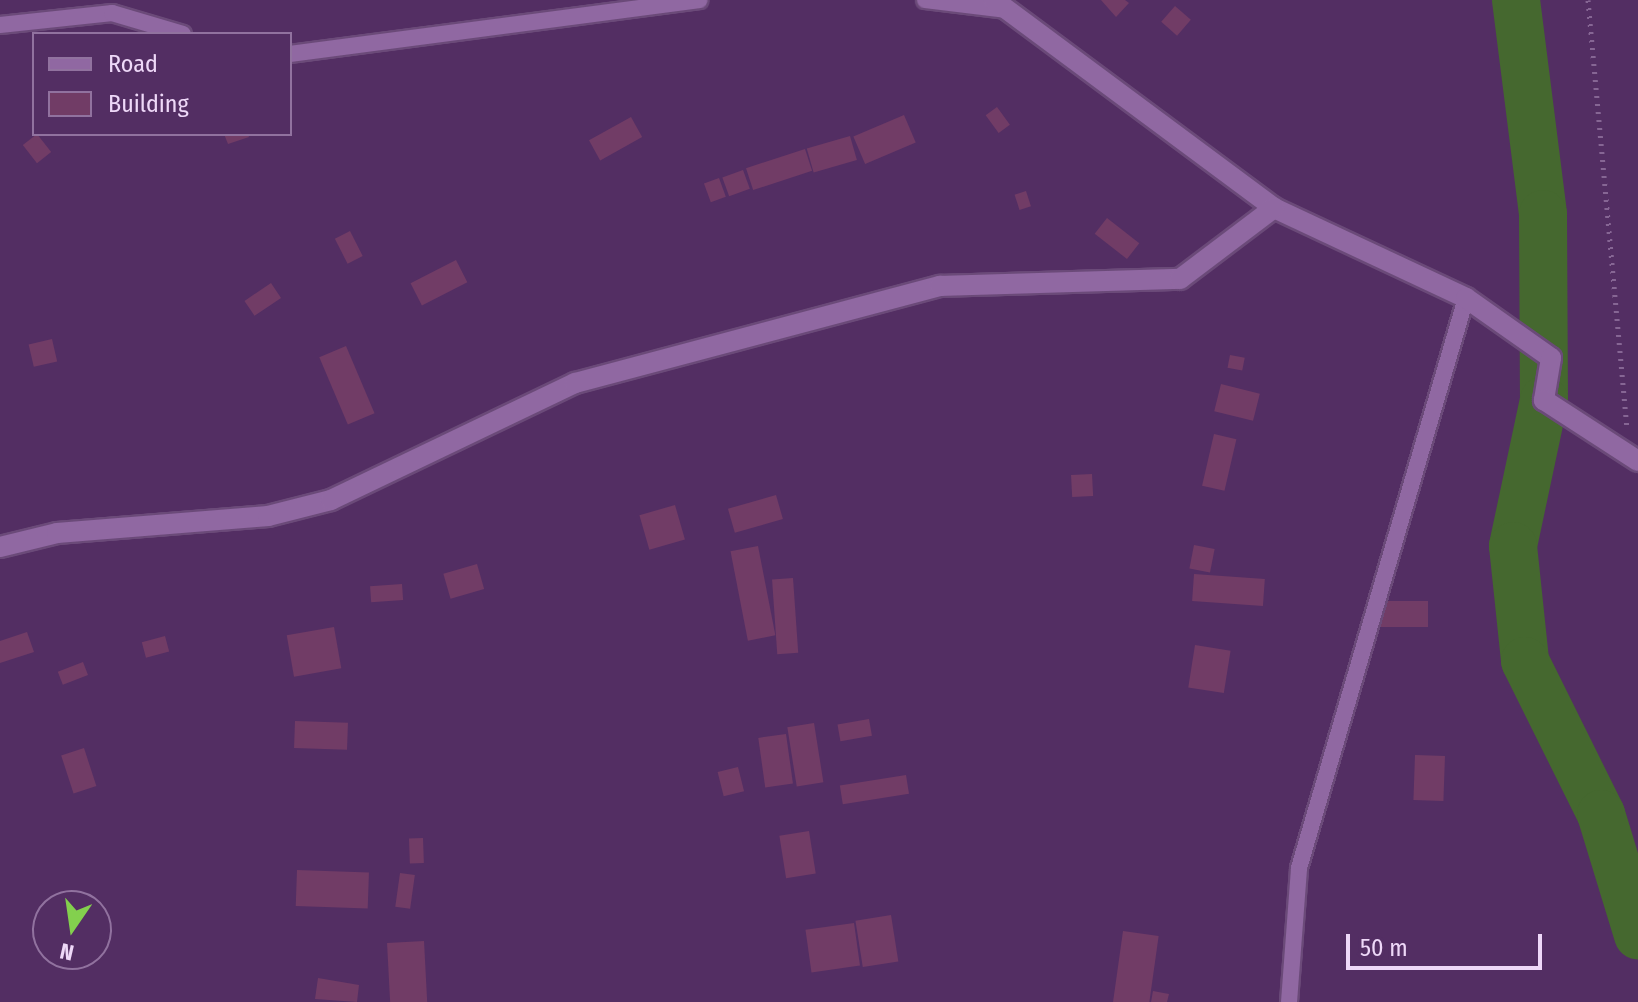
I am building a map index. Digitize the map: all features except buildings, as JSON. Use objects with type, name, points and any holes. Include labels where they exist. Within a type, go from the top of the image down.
[{"type":"street","points":[[1000,5],[1274,208],[1466,298],[1551,358],[1544,400],[1634,458]]},
{"type":"street","points":[[0,547],[57,533],[268,516],[331,500],[575,383],[940,286],[1180,279],[1274,208]]},
{"type":"lane","points":[[292,54],[699,0]]},
{"type":"lane","points":[[925,0],[1000,5]]},
{"type":"lane","points":[[0,25],[108,6],[178,32]]},
{"type":"lane","points":[[1289,1002],[1299,868],[1466,298]]},
{"type":"path","points":[[1588,0],[1634,458]]},
{"type":"waterway","points":[[1516,0],[1543,214],[1544,400],[1513,546],[1525,661],[1601,814],[1638,935]]}]
